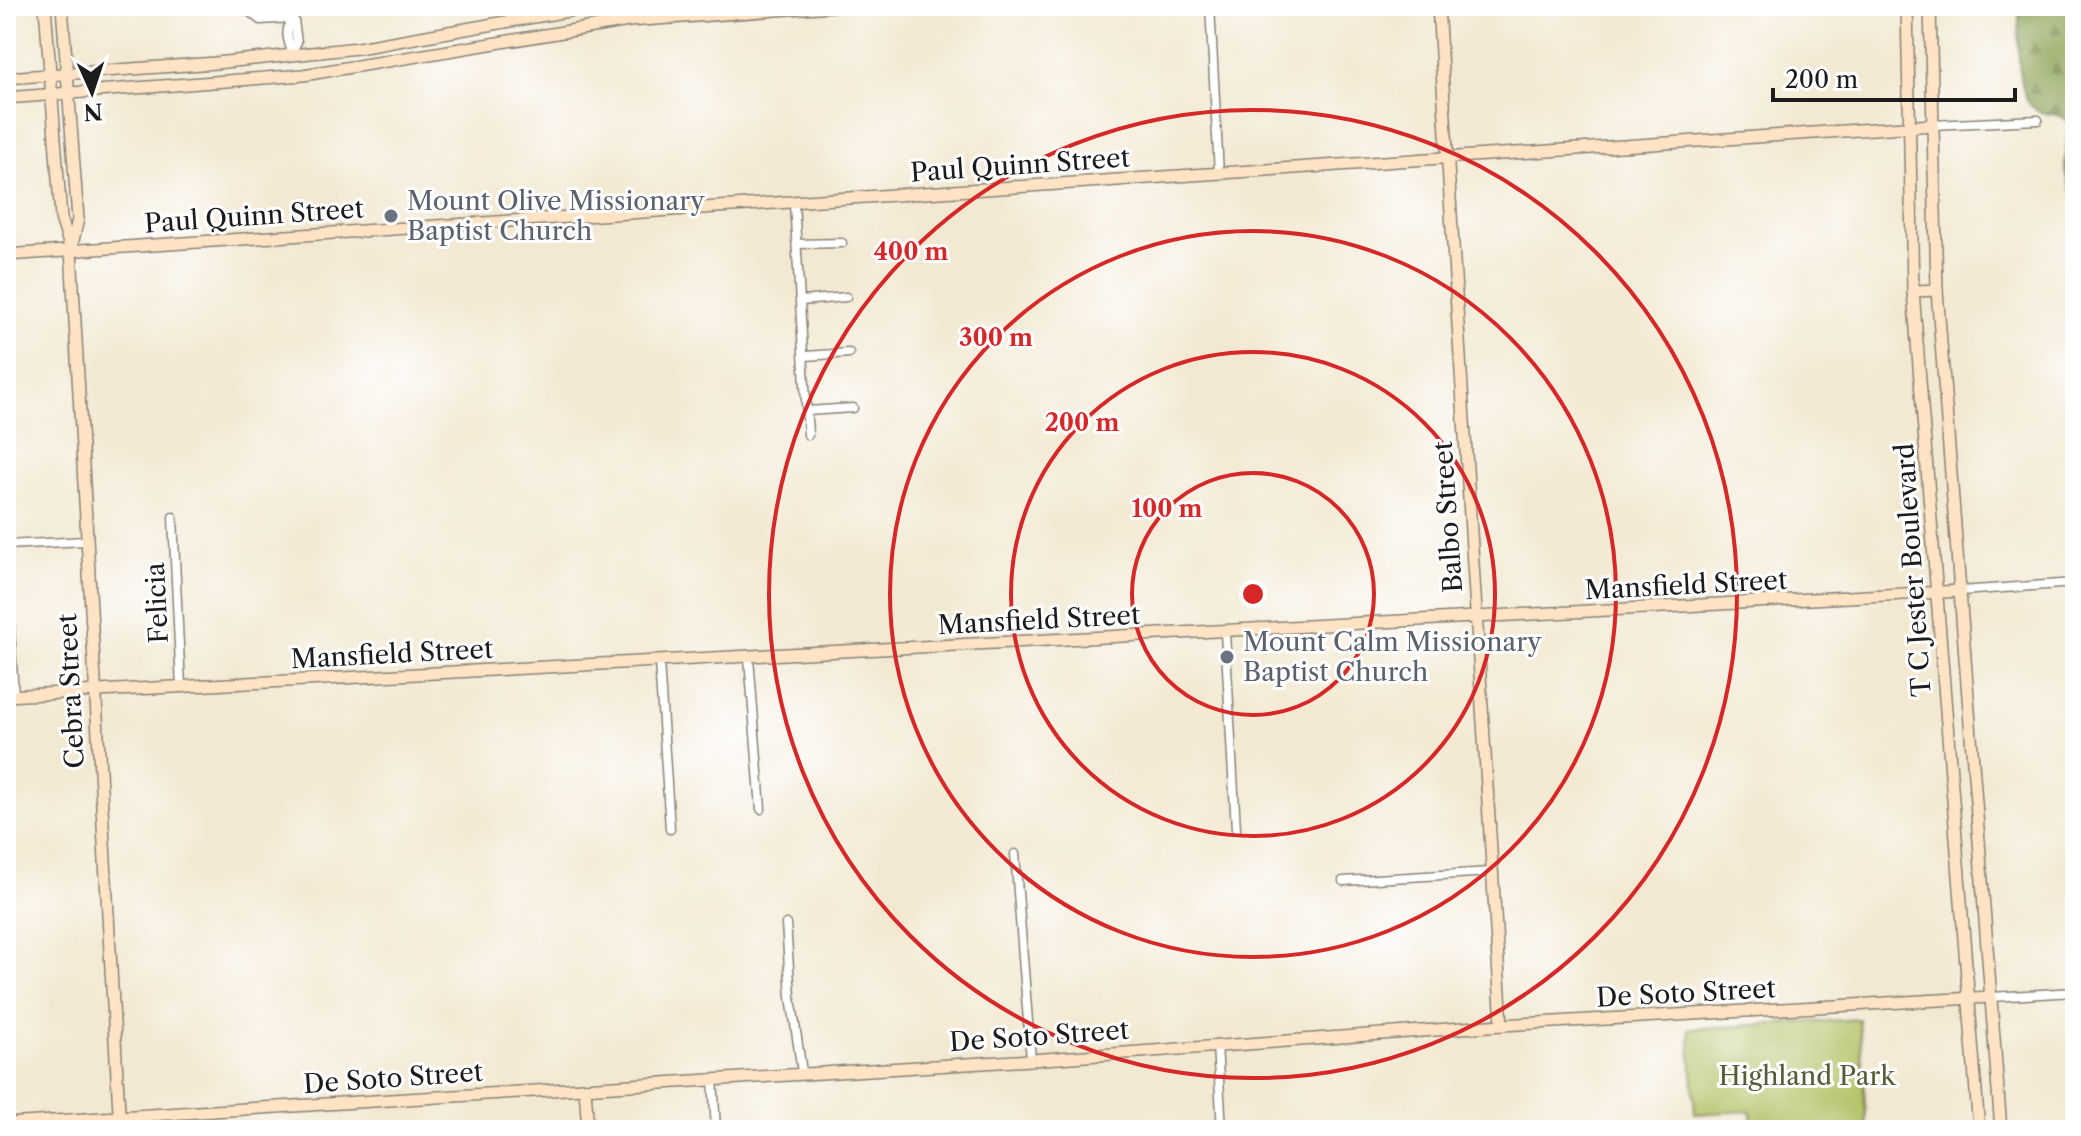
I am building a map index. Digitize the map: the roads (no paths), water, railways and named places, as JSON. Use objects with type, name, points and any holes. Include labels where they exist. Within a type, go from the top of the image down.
[{"type":"street","points":[[45,6],[61,218],[71,250]]},
{"type":"street","points":[[62,6],[70,74],[78,219],[71,250]]},
{"type":"street","points":[[248,6],[260,20],[292,18]]},
{"type":"street","points":[[292,6],[287,43],[293,54]]},
{"type":"street","points":[[6,78],[216,63],[358,48],[597,6]]},
{"type":"street","points":[[6,98],[218,83],[351,69],[681,11],[832,6]]},
{"type":"street","points":[[1210,6],[1219,174]]},
{"type":"street","name":"Balbo Street","points":[[1438,6],[1502,1025]]},
{"type":"street","name":"T C Jester Boulevard","points":[[1907,6],[1913,291],[1979,1130]]},
{"type":"street","name":"T C Jester Boulevard","points":[[1930,6],[1937,290],[2001,1130]]},
{"type":"street","points":[[534,17],[537,37]]},
{"type":"street","points":[[216,63],[218,83]]},
{"type":"street","name":"Paul Quinn Street","points":[[6,255],[2038,120]]},
{"type":"street","points":[[794,203],[808,435]]},
{"type":"street","points":[[797,244],[842,243]]},
{"type":"street","name":"Cebra Street","points":[[71,250],[93,692],[120,1130]]},
{"type":"street","points":[[1913,291],[1937,290]]},
{"type":"street","points":[[801,301],[846,297]]},
{"type":"street","points":[[805,356],[849,353]]},
{"type":"street","points":[[807,411],[853,408]]},
{"type":"street","points":[[1926,443],[1948,441]]},
{"type":"street","name":"Felicia","points":[[173,517],[181,688]]},
{"type":"street","points":[[6,545],[85,541]]},
{"type":"street","points":[[6,559],[10,696]]},
{"type":"street","name":"Mansfield Street","points":[[10,696],[1476,619],[2075,583]]},
{"type":"street","points":[[1225,632],[1236,829]]},
{"type":"street","points":[[749,658],[761,809]]},
{"type":"street","points":[[659,662],[670,829]]},
{"type":"street","points":[[1948,726],[1970,725]]},
{"type":"street","points":[[1015,854],[1031,1060]]},
{"type":"street","points":[[1958,864],[1981,862]]},
{"type":"street","points":[[1343,881],[1491,872]]},
{"type":"street","points":[[786,924],[791,997],[802,1072]]},
{"type":"street","name":"De Soto Street","points":[[6,1124],[585,1088],[713,1077],[1031,1060],[1502,1025],[2075,992]]},
{"type":"street","points":[[1217,1045],[1222,1130]]},
{"type":"street","points":[[713,1077],[716,1130]]},
{"type":"street","points":[[585,1088],[588,1130]]},
{"type":"street","points":[[1979,1130],[2001,1130]]},
{"type":"place","name":"Mount Olive Missionary Baptist Church","points":[[391,216]]},
{"type":"place","name":"Mount Calm Missionary Baptist Church","points":[[1227,657]]},
{"type":"park label","name":"Highland Park","points":[[1807,1076]]}]
